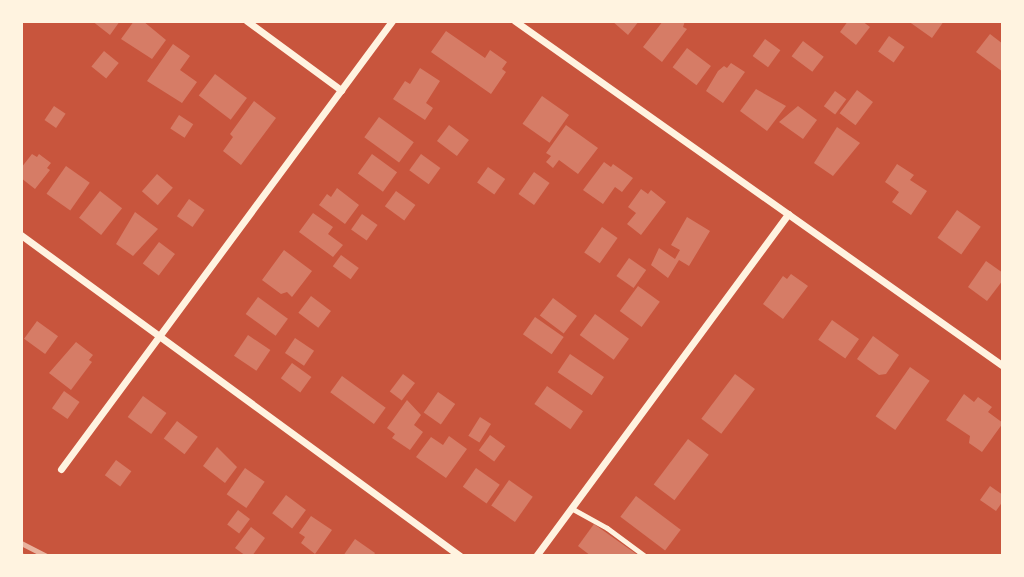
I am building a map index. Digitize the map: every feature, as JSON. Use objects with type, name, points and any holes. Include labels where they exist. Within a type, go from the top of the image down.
[{"type":"street","points":[[247,21],[341,90]]},
{"type":"street","points":[[61,469],[393,21]]},
{"type":"street","points":[[515,21],[1003,366]]},
{"type":"street","points":[[536,556],[788,214]]},
{"type":"street","points":[[21,235],[460,556]]},
{"type":"lane","points":[[571,508],[607,528],[645,556]]},
{"type":"building","points":[[92,21],[120,21],[110,35]]},
{"type":"building","points":[[134,21],[143,21],[166,40],[152,59],[121,39]]},
{"type":"building","points":[[612,21],[639,21],[628,35]]},
{"type":"building","points":[[663,21],[685,21],[683,27],[687,29],[662,62],[643,47]]},
{"type":"building","points":[[848,21],[862,21],[870,27],[856,45],[840,32]]},
{"type":"building","points":[[908,21],[944,21],[932,38]]},
{"type":"building","points":[[446,31],[485,58],[490,50],[507,62],[502,69],[506,72],[491,94],[431,52]]},
{"type":"building","points":[[990,34],[1003,44],[1003,72],[976,52]]},
{"type":"building","points":[[889,36],[905,47],[894,62],[878,52]]},
{"type":"building","points":[[765,39],[780,50],[768,67],[753,56]]},
{"type":"building","points":[[803,41],[824,57],[812,72],[792,56]]},
{"type":"building","points":[[173,44],[190,56],[180,70],[197,82],[182,103],[147,81]]},
{"type":"building","points":[[687,48],[711,66],[697,85],[673,67]]},
{"type":"building","points":[[104,51],[119,63],[106,79],[91,67]]},
{"type":"building","points":[[731,63],[745,72],[723,103],[706,91],[718,71],[724,66],[727,68]]},
{"type":"building","points":[[420,68],[440,81],[426,103],[433,108],[425,120],[393,99],[405,81],[410,84]]},
{"type":"building","points":[[215,74],[247,98],[231,120],[199,96]]},
{"type":"building","points":[[756,89],[786,106],[767,131],[740,111]]},
{"type":"building","points":[[857,90],[873,102],[856,125],[840,113]]},
{"type":"building","points":[[835,91],[846,99],[835,115],[824,106]]},
{"type":"building","points":[[542,96],[569,115],[550,143],[522,124]]},
{"type":"building","points":[[254,101],[276,118],[241,165],[223,151],[233,137],[230,134]]},
{"type":"building","points":[[54,106],[66,114],[56,128],[44,120]]},
{"type":"building","points":[[798,106],[817,120],[803,139],[779,122]]},
{"type":"building","points":[[179,115],[193,124],[185,138],[170,128]]},
{"type":"building","points":[[379,117],[414,142],[399,163],[364,137]]},
{"type":"building","points":[[449,125],[469,140],[457,156],[437,141]]},
{"type":"building","points":[[566,125],[598,148],[578,174],[559,160],[553,168],[546,162],[551,156],[546,153]]},
{"type":"building","points":[[837,127],[860,143],[833,176],[814,163]]},
{"type":"building","points":[[32,154],[37,157],[39,154],[51,163],[47,168],[50,170],[35,189],[21,178],[21,168]]},
{"type":"building","points":[[372,154],[397,172],[383,192],[358,173]]},
{"type":"building","points":[[421,154],[440,168],[429,184],[409,170]]},
{"type":"building","points":[[604,162],[611,167],[613,164],[633,178],[622,192],[615,187],[603,204],[583,190]]},
{"type":"building","points":[[897,164],[914,175],[910,180],[927,191],[911,215],[892,202],[899,192],[885,182]]},
{"type":"building","points":[[66,166],[90,183],[70,210],[46,194]]},
{"type":"building","points":[[488,167],[505,179],[494,195],[477,183]]},
{"type":"building","points":[[534,172],[550,183],[534,205],[519,194]]},
{"type":"building","points":[[157,174],[173,188],[158,205],[142,191]]},
{"type":"building","points":[[337,188],[359,205],[345,224],[319,205],[327,194],[331,197]]},
{"type":"building","points":[[641,189],[648,194],[651,190],[666,202],[641,235],[627,224],[636,213],[628,207]]},
{"type":"building","points":[[100,191],[122,208],[101,235],[79,218]]},
{"type":"building","points":[[396,191],[415,205],[404,220],[385,206]]},
{"type":"building","points":[[189,199],[205,210],[193,227],[177,216]]},
{"type":"building","points":[[957,210],[981,227],[961,254],[937,238]]},
{"type":"building","points":[[135,212],[158,229],[133,256],[116,244]]},
{"type":"building","points":[[313,213],[333,227],[328,234],[343,245],[333,257],[299,232]]},
{"type":"building","points":[[362,214],[378,225],[367,240],[351,230]]},
{"type":"building","points":[[687,217],[710,231],[689,266],[679,260],[668,278],[651,265],[659,248],[675,259],[680,250],[671,245]]},
{"type":"building","points":[[602,227],[618,238],[600,263],[584,252]]},
{"type":"building","points":[[159,242],[175,254],[159,276],[143,264]]},
{"type":"building","points":[[284,250],[312,271],[292,297],[287,292],[281,294],[262,280]]},
{"type":"building","points":[[341,255],[359,268],[351,279],[333,266]]},
{"type":"building","points":[[629,258],[646,270],[634,288],[616,276]]},
{"type":"building","points":[[986,261],[1003,273],[1003,280],[987,301],[968,287]]},
{"type":"building","points":[[791,274],[808,286],[783,319],[763,304],[783,276],[787,279]]},
{"type":"building","points":[[638,286],[660,302],[642,327],[620,311]]},
{"type":"building","points":[[311,296],[331,311],[318,328],[298,313]]},
{"type":"building","points":[[258,297],[288,319],[276,336],[246,314]]},
{"type":"building","points":[[553,298],[577,316],[564,334],[540,316]]},
{"type":"building","points":[[595,314],[629,339],[614,360],[580,335]]},
{"type":"building","points":[[535,317],[564,337],[552,354],[523,334]]},
{"type":"building","points":[[832,320],[859,339],[845,359],[818,340]]},
{"type":"building","points":[[37,321],[58,336],[45,354],[24,339]]},
{"type":"building","points":[[248,335],[270,350],[256,371],[234,356]]},
{"type":"building","points":[[873,336],[899,355],[886,374],[879,375],[857,359]]},
{"type":"building","points":[[295,338],[314,351],[304,366],[285,353]]},
{"type":"building","points":[[76,342],[93,355],[89,360],[92,362],[71,390],[49,373]]},
{"type":"building","points":[[570,354],[604,377],[592,395],[558,372]]},
{"type":"building","points":[[292,363],[311,377],[300,392],[281,378]]},
{"type":"building","points":[[910,367],[930,381],[895,430],[876,416]]},
{"type":"building","points":[[403,374],[415,383],[402,401],[390,392]]},
{"type":"building","points":[[735,374],[755,389],[721,434],[701,419]]},
{"type":"building","points":[[342,376],[386,408],[374,424],[330,392]]},
{"type":"building","points":[[547,386],[583,411],[570,429],[534,404]]},
{"type":"building","points":[[64,391],[80,402],[68,419],[52,408]]},
{"type":"building","points":[[438,392],[455,404],[441,425],[424,412]]},
{"type":"building","points":[[964,394],[974,402],[978,397],[992,407],[988,412],[1003,423],[982,452],[969,443],[970,436],[946,420]]},
{"type":"building","points":[[143,396],[166,413],[151,434],[128,417]]},
{"type":"building","points":[[407,400],[421,415],[414,425],[423,432],[410,450],[392,438],[395,434],[387,428]]},
{"type":"building","points":[[480,417],[491,424],[479,443],[468,436]]},
{"type":"building","points":[[177,421],[198,437],[185,454],[164,439]]},
{"type":"building","points":[[490,435],[505,446],[494,462],[479,450]]},
{"type":"building","points":[[449,436],[467,449],[446,478],[416,457],[431,437],[443,445]]},
{"type":"building","points":[[688,439],[709,455],[674,500],[654,485]]},
{"type":"building","points":[[217,447],[237,467],[225,483],[203,466]]},
{"type":"building","points":[[116,460],[131,471],[120,487],[105,475]]},
{"type":"building","points":[[245,468],[265,482],[246,508],[227,494]]},
{"type":"building","points":[[476,468],[500,485],[487,503],[463,487]]},
{"type":"building","points":[[509,480],[533,497],[515,522],[491,505]]},
{"type":"building","points":[[990,486],[1003,495],[1003,501],[996,511],[980,500]]},
{"type":"building","points":[[286,495],[306,510],[292,528],[272,513]]},
{"type":"building","points":[[636,496],[681,530],[665,550],[620,517]]},
{"type":"building","points":[[238,510],[250,519],[239,533],[227,524]]},
{"type":"building","points":[[311,516],[332,530],[315,554],[301,543],[305,537],[299,533]]},
{"type":"building","points":[[594,524],[639,556],[591,556],[578,546]]},
{"type":"building","points":[[251,527],[265,538],[252,556],[246,556],[235,548]]},
{"type":"building","points":[[355,539],[375,553],[373,556],[343,556]]},
{"type":"railway","points":[[21,543],[47,556]]}]
